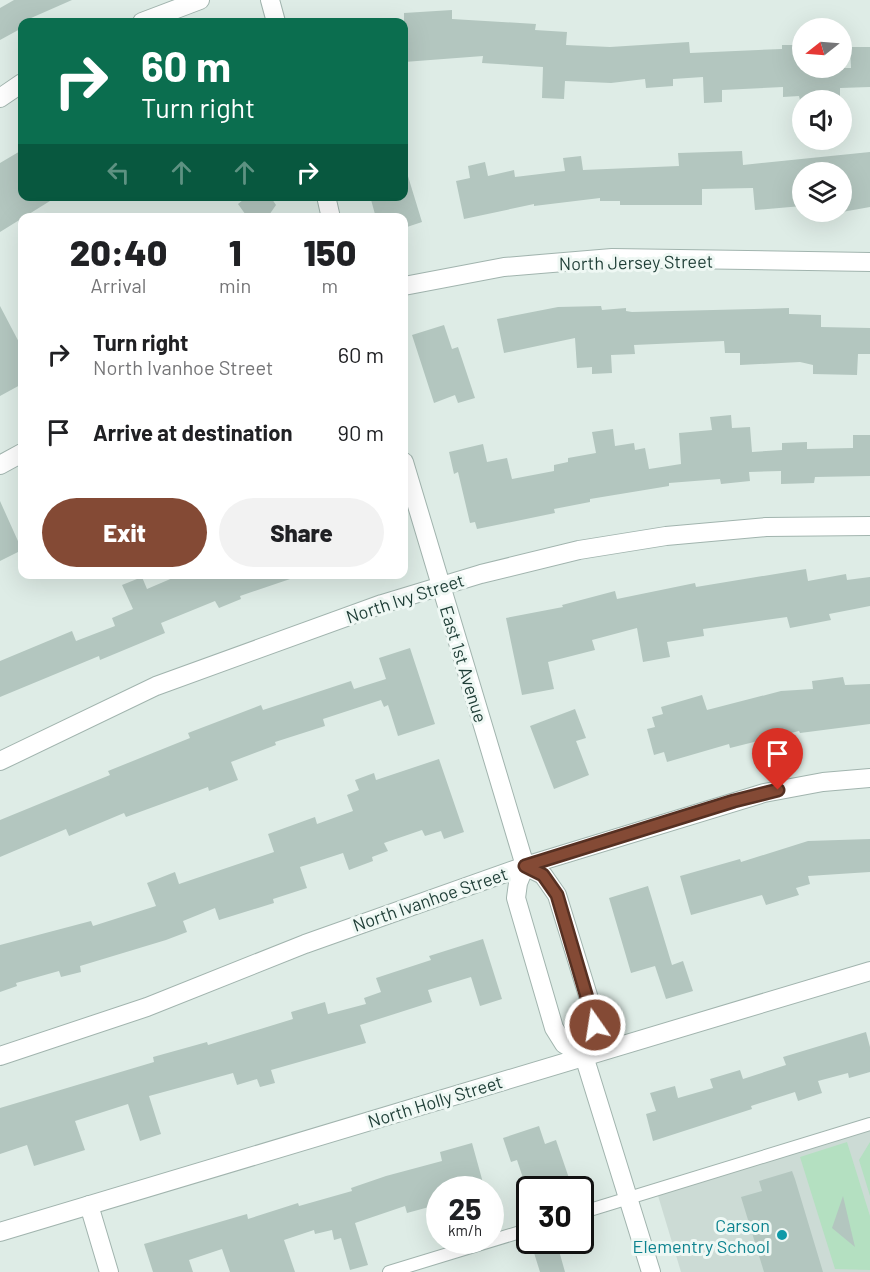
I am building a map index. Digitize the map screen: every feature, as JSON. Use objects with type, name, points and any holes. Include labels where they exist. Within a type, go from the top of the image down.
[{"type":"street","points":[[153,18],[200,0]]},
{"type":"street","points":[[270,0],[275,18]]},
{"type":"street","points":[[0,98],[18,86]]},
{"type":"street","name":"North Jersey Street","points":[[408,285],[504,267],[612,258],[870,262]]},
{"type":"street","points":[[0,465],[18,455]]},
{"type":"street","name":"East 1st Avenue","points":[[408,475],[525,866]]},
{"type":"street","name":"North Ivy Street","points":[[0,761],[156,686],[287,637],[441,586],[568,552],[666,536],[766,527],[870,526]]},
{"type":"street","name":"North Ivanhoe Street","points":[[0,1056],[147,1007],[355,925],[525,866],[764,793],[823,782],[870,778]]},
{"type":"street","points":[[584,1056],[564,1044],[554,1028],[516,898],[518,883],[525,866],[543,875],[557,895],[594,1015],[595,1025],[584,1056],[651,1272]]},
{"type":"street","name":"North Holly Street","points":[[0,1232],[870,971]]},
{"type":"street","points":[[88,1205],[109,1272]]},
{"type":"lane","points":[[594,1209],[870,1124]]},
{"type":"lane","points":[[388,1272],[516,1233]]},
{"type":"shaded area","points":[[870,1124],[870,1272],[681,1272],[656,1189]]},
{"type":"green space","points":[[847,1142],[870,1216],[870,1270],[835,1269],[800,1157]]},
{"type":"green space","points":[[870,1142],[870,1196],[859,1160]]},
{"type":"building","points":[[14,0],[72,0],[31,18],[18,18],[18,30],[0,40],[0,8]]},
{"type":"building","points":[[452,10],[452,19],[536,24],[535,30],[567,32],[566,45],[610,47],[689,42],[690,53],[782,49],[782,45],[792,45],[792,78],[852,78],[852,47],[870,47],[870,87],[840,88],[840,90],[792,90],[792,96],[783,97],[783,87],[722,90],[722,102],[704,103],[703,77],[673,79],[673,86],[646,88],[645,79],[611,83],[565,81],[564,99],[542,98],[543,67],[482,63],[483,56],[408,62],[408,18],[404,18],[404,13]]},
{"type":"building","points":[[742,151],[743,165],[870,152],[870,207],[852,210],[852,162],[792,162],[792,207],[755,210],[753,188],[702,189],[702,205],[620,205],[620,201],[600,201],[600,198],[534,206],[534,204],[464,219],[456,181],[470,178],[468,166],[485,162],[488,176],[514,170],[515,177],[565,171],[563,158],[581,156],[583,170],[679,166],[678,153]]},
{"type":"building","points":[[18,152],[18,201],[50,201],[31,213],[18,213],[18,221],[0,232],[0,163]]},
{"type":"building","points":[[408,176],[422,222],[408,227],[408,213],[375,213],[371,201],[408,201]]},
{"type":"building","points":[[242,201],[273,201],[276,205],[270,213],[244,213],[238,204]]},
{"type":"building","points":[[0,306],[18,340],[18,386],[0,396]]},
{"type":"building","points":[[601,306],[602,310],[626,308],[626,311],[632,312],[789,308],[789,314],[821,315],[821,327],[870,328],[870,354],[858,354],[857,375],[813,374],[813,365],[800,362],[740,365],[740,353],[725,353],[724,341],[634,345],[635,354],[611,355],[612,373],[592,374],[592,367],[577,368],[575,338],[504,353],[497,319],[558,307]]},
{"type":"building","points":[[444,325],[452,349],[458,347],[475,398],[458,403],[455,395],[434,403],[412,335]]},
{"type":"building","points":[[731,415],[732,428],[750,427],[752,452],[782,450],[782,443],[807,442],[807,449],[853,448],[853,435],[870,435],[870,476],[815,477],[814,483],[781,484],[781,471],[749,472],[750,481],[721,484],[720,479],[669,483],[669,486],[590,499],[590,502],[554,509],[555,513],[477,529],[475,522],[470,523],[458,472],[454,474],[449,452],[483,444],[487,462],[507,458],[512,479],[554,471],[554,465],[568,462],[568,458],[596,453],[592,432],[613,429],[615,446],[634,443],[635,450],[645,448],[649,469],[681,464],[679,433],[712,430],[710,417]]},
{"type":"building","points":[[0,501],[18,541],[18,552],[0,561]]},
{"type":"building","points":[[806,569],[808,581],[846,574],[847,580],[870,577],[870,606],[829,614],[831,620],[790,628],[787,617],[703,629],[704,636],[667,642],[670,657],[643,662],[637,628],[592,640],[595,650],[548,662],[554,689],[522,695],[506,618],[563,607],[562,605],[615,591],[617,599],[695,583],[696,587]]},
{"type":"building","points":[[143,579],[147,589],[170,579],[290,579],[240,596],[241,599],[219,608],[215,601],[161,623],[165,633],[100,660],[99,656],[0,697],[0,661],[72,631],[76,641],[115,626],[112,618],[133,609],[122,585]]},
{"type":"building","points":[[410,648],[435,724],[398,736],[388,705],[384,707],[381,700],[323,719],[325,726],[275,742],[276,745],[231,762],[238,780],[209,791],[208,787],[126,817],[124,813],[69,836],[66,829],[0,857],[0,820],[110,775],[108,771],[190,738],[188,733],[261,705],[263,710],[351,681],[354,689],[386,679],[379,658]]},
{"type":"building","points":[[843,677],[845,685],[870,684],[870,724],[800,733],[799,731],[730,748],[729,744],[667,762],[664,752],[654,755],[647,729],[655,727],[652,717],[663,714],[661,707],[702,695],[707,710],[781,691],[813,689],[812,681]]},
{"type":"building","points":[[575,709],[586,738],[576,741],[589,775],[554,789],[530,726]]},
{"type":"building","points":[[439,759],[464,832],[444,839],[441,831],[425,836],[422,830],[384,843],[388,851],[372,857],[373,861],[349,870],[343,853],[300,867],[307,888],[273,899],[274,903],[219,920],[215,908],[183,921],[187,932],[80,966],[81,972],[61,977],[59,971],[16,983],[17,986],[0,992],[0,945],[91,921],[93,926],[156,906],[147,883],[175,872],[179,884],[274,852],[268,834],[315,817],[317,824],[353,811],[347,795],[359,790],[355,780],[374,773],[376,780]]},
{"type":"building","points":[[870,839],[870,872],[808,876],[810,884],[796,888],[799,895],[766,905],[762,895],[691,915],[680,876],[740,859],[741,862],[808,841]]},
{"type":"building","points":[[648,886],[672,965],[683,961],[693,991],[666,999],[655,966],[631,973],[609,898]]},
{"type":"building","points":[[483,939],[502,999],[480,1006],[471,977],[428,990],[432,1002],[360,1025],[366,1043],[271,1070],[275,1083],[260,1087],[257,1079],[237,1085],[233,1073],[149,1096],[161,1134],[140,1141],[128,1104],[75,1121],[85,1150],[34,1166],[27,1145],[0,1154],[0,1108],[154,1062],[153,1057],[207,1042],[208,1045],[293,1019],[291,1012],[325,1002],[328,1014],[366,1004],[364,998],[381,992],[376,978],[431,960],[429,956]]},
{"type":"building","points":[[866,1032],[870,1047],[870,1072],[849,1078],[848,1073],[818,1081],[822,1093],[798,1101],[795,1092],[751,1106],[752,1109],[653,1141],[646,1114],[656,1111],[650,1093],[675,1086],[678,1098],[713,1088],[710,1079],[740,1070],[743,1079],[786,1065],[783,1057]]},
{"type":"building","points":[[539,1126],[545,1144],[556,1140],[568,1176],[522,1176],[517,1160],[511,1162],[503,1138]]},
{"type":"building","points":[[472,1143],[481,1176],[426,1176],[426,1208],[407,1213],[405,1206],[355,1223],[368,1265],[350,1270],[341,1238],[334,1240],[332,1230],[315,1234],[314,1230],[284,1240],[295,1272],[230,1272],[222,1249],[189,1260],[193,1272],[153,1272],[144,1244],[247,1214],[248,1219],[298,1203],[299,1206],[352,1191],[351,1188],[386,1176],[442,1161],[440,1152]]},
{"type":"building","name":"Carson Elementry School","points":[[792,1171],[823,1272],[764,1272],[741,1197],[762,1191],[759,1181]]},
{"type":"building","points":[[843,1196],[855,1247],[832,1228]]},
{"type":"building","points":[[534,1254],[560,1254],[565,1272],[540,1272]]},
{"type":"place","name":"Carson Elementry School","points":[[782,1235]]},
{"type":"route","points":[[595,1025],[594,1015],[557,895],[549,880],[539,872],[525,866],[734,801],[778,790]]}]
